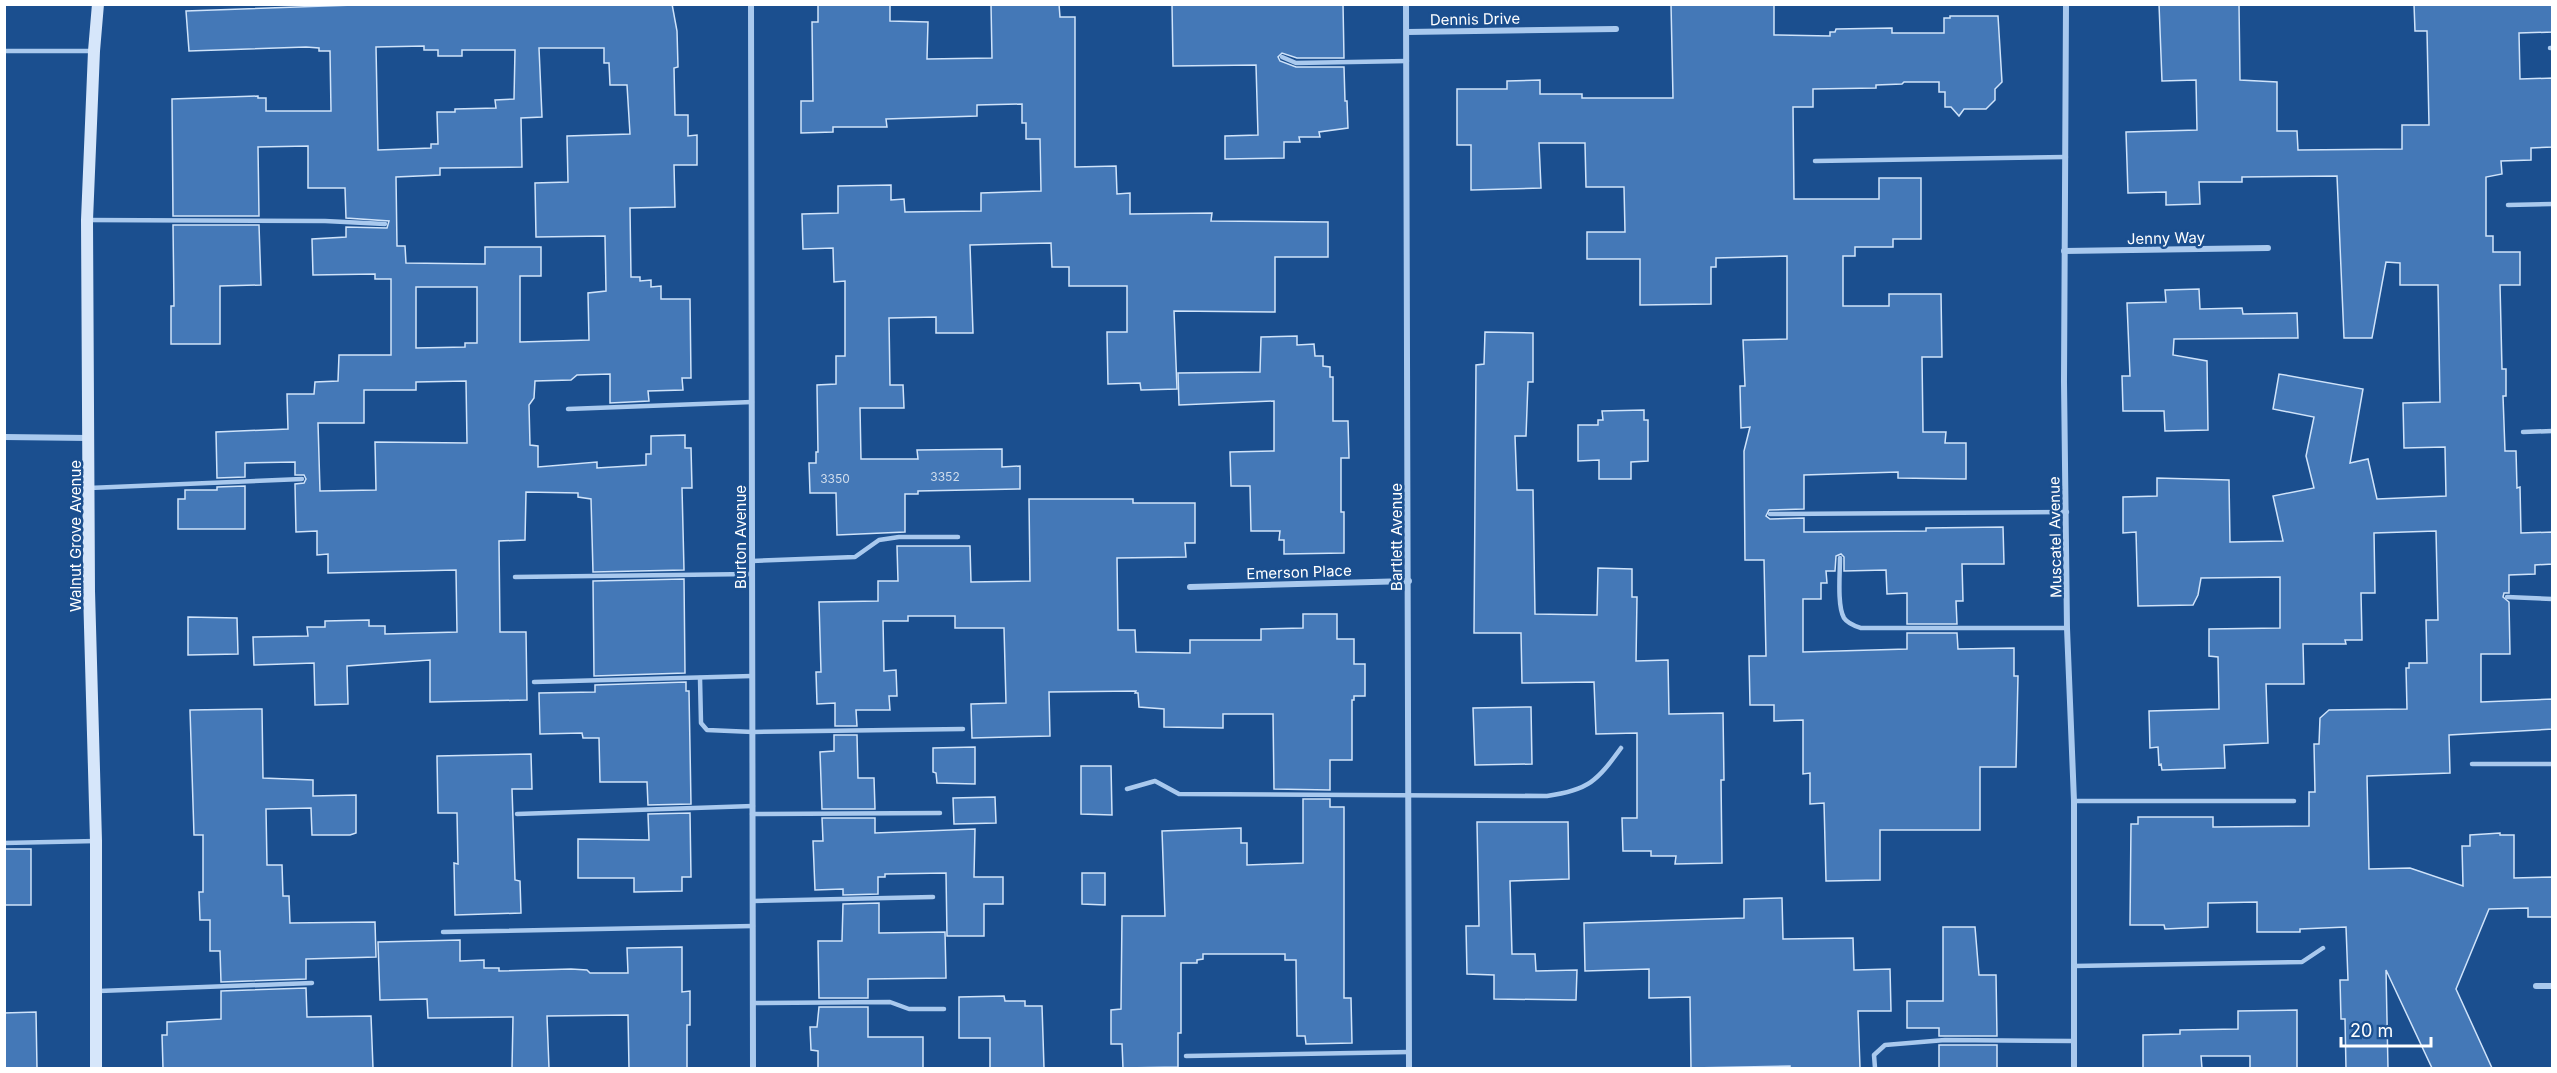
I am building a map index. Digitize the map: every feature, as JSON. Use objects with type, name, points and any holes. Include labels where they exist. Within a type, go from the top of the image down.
[{"type":"main road","name":"Walnut Grove Avenue","points":[[96,1068],[96,841],[89,591],[90,438],[87,220],[98,4]]},
{"type":"street","name":"Burton Avenue","points":[[752,4],[753,1068]]},
{"type":"street","name":"Bartlett Avenue","points":[[1406,4],[1409,1068]]},
{"type":"street","name":"Muscatel Avenue","points":[[2066,4],[2064,251],[2067,628],[2074,801],[2074,1068]]},
{"type":"street","name":"Dennis Drive","points":[[1407,32],[1616,29]]},
{"type":"street","name":"Jenny Way","points":[[2064,251],[2268,248]]},
{"type":"street","points":[[4,437],[90,438]]},
{"type":"street","name":"Emerson Place","points":[[1190,587],[1409,581]]},
{"type":"street","points":[[2536,986],[2553,986]]},
{"type":"lane","points":[[4,51],[94,51]]},
{"type":"lane","points":[[1282,57],[1296,63],[1407,61]]},
{"type":"lane","points":[[1815,161],[2066,157]]},
{"type":"lane","points":[[2508,205],[2553,204]]},
{"type":"lane","points":[[87,220],[325,221],[386,224]]},
{"type":"lane","points":[[568,409],[752,402]]},
{"type":"lane","points":[[2523,432],[2553,432]]},
{"type":"lane","points":[[89,488],[302,479]]},
{"type":"lane","points":[[1770,513],[2067,512]]},
{"type":"lane","points":[[752,561],[855,557],[879,540],[899,537],[958,537]]},
{"type":"lane","points":[[1840,558],[1841,606],[1844,618],[1851,625],[1861,628],[2067,628]]},
{"type":"lane","points":[[515,577],[752,574]]},
{"type":"lane","points":[[2507,597],[2553,599]]},
{"type":"lane","points":[[534,682],[752,676]]},
{"type":"lane","points":[[699,678],[701,723],[704,728],[714,731],[963,729]]},
{"type":"lane","points":[[1127,789],[1155,781],[1179,794],[1547,796],[1573,792],[1599,778],[1621,748]]},
{"type":"lane","points":[[2472,764],[2553,764]]},
{"type":"lane","points":[[2074,801],[2294,801]]},
{"type":"lane","points":[[517,814],[753,806]]},
{"type":"lane","points":[[752,814],[940,813]]},
{"type":"lane","points":[[4,843],[96,841]]},
{"type":"lane","points":[[753,901],[933,897]]},
{"type":"lane","points":[[442,932],[753,926]]},
{"type":"lane","points":[[2074,966],[2301,962],[2322,948]]},
{"type":"lane","points":[[96,992],[312,983]]},
{"type":"lane","points":[[753,1003],[890,1002],[909,1009],[944,1009]]},
{"type":"lane","points":[[1875,1068],[1874,1055],[1885,1045],[1945,1040],[2074,1041]]},
{"type":"lane","points":[[1186,1056],[1409,1052]]},
{"type":"building","points":[[383,4],[672,4],[677,31],[678,67],[674,68],[675,115],[688,115],[688,136],[697,135],[697,165],[674,165],[675,207],[630,208],[631,277],[640,277],[640,281],[651,280],[651,287],[661,286],[661,299],[690,299],[691,378],[682,378],[683,390],[648,391],[649,401],[610,403],[610,374],[577,375],[571,380],[535,381],[534,398],[529,405],[530,445],[538,446],[538,467],[597,462],[597,468],[646,465],[646,454],[651,454],[651,436],[685,435],[685,448],[691,448],[692,488],[682,488],[684,570],[593,572],[591,499],[578,497],[578,493],[526,492],[525,540],[499,541],[500,632],[526,632],[527,700],[430,702],[430,660],[347,666],[348,704],[315,705],[314,663],[254,665],[253,637],[308,636],[307,627],[325,627],[325,621],[369,620],[369,626],[385,626],[385,634],[457,632],[456,570],[328,573],[328,554],[317,555],[317,531],[296,532],[295,484],[304,483],[306,479],[304,475],[295,475],[295,462],[245,463],[245,477],[217,478],[216,432],[288,429],[287,394],[314,394],[315,382],[338,381],[339,355],[391,355],[391,279],[375,279],[375,274],[313,275],[312,239],[346,237],[346,227],[387,228],[389,221],[346,218],[345,188],[308,188],[308,146],[258,147],[259,216],[173,216],[172,99],[258,96],[258,98],[266,98],[266,111],[331,111],[330,51],[319,51],[319,48],[306,47],[189,51],[186,11]],"holes":[[[424,46],[424,50],[438,50],[438,56],[462,56],[462,50],[515,50],[514,99],[495,100],[496,108],[437,112],[438,144],[431,144],[431,148],[378,150],[376,47]],[[539,48],[604,48],[604,63],[609,63],[610,85],[627,85],[630,134],[567,136],[568,182],[535,183],[536,237],[605,236],[606,291],[588,293],[589,340],[520,342],[520,276],[541,276],[541,247],[485,247],[485,264],[406,263],[405,246],[397,246],[396,177],[440,175],[440,168],[522,167],[521,118],[542,117]],[[416,287],[477,287],[477,343],[465,343],[465,347],[416,348]],[[466,381],[467,443],[375,442],[376,490],[320,491],[318,423],[364,423],[364,390],[416,390],[416,382]]]},
{"type":"building","points":[[818,4],[890,4],[890,21],[928,22],[927,59],[992,58],[991,4],[1059,4],[1060,17],[1075,17],[1075,167],[1116,166],[1117,194],[1130,193],[1130,214],[1212,213],[1211,221],[1328,222],[1328,257],[1275,257],[1275,312],[1174,311],[1177,389],[1141,390],[1140,383],[1108,384],[1107,332],[1127,332],[1127,286],[1069,286],[1069,267],[1052,267],[1051,243],[970,245],[973,333],[936,333],[936,317],[889,318],[890,385],[903,385],[904,408],[860,408],[861,459],[918,459],[917,450],[1002,449],[1002,467],[1020,466],[1020,489],[918,491],[918,494],[905,494],[905,532],[837,535],[836,493],[810,493],[809,463],[816,463],[816,452],[818,452],[817,385],[836,384],[836,356],[845,356],[845,281],[834,282],[833,248],[803,249],[802,214],[838,213],[838,186],[891,185],[891,200],[904,199],[905,212],[981,211],[981,193],[1041,191],[1040,139],[1026,139],[1026,123],[1022,123],[1022,104],[977,105],[977,116],[886,119],[887,127],[833,127],[833,132],[801,133],[801,101],[813,101],[812,22],[818,22]]},
{"type":"building","points":[[1172,4],[1343,4],[1344,58],[1297,58],[1282,53],[1278,57],[1280,61],[1296,67],[1344,67],[1348,128],[1319,132],[1320,137],[1299,137],[1300,142],[1284,142],[1284,158],[1225,159],[1225,136],[1258,135],[1256,65],[1173,66]]},
{"type":"building","points":[[1671,4],[1774,4],[1774,35],[1830,36],[1830,32],[1835,32],[1836,29],[1892,28],[1892,33],[1944,33],[1944,18],[1950,18],[1950,16],[1998,16],[2002,82],[1995,89],[1995,100],[1986,109],[1964,109],[1959,116],[1951,107],[1945,107],[1945,92],[1939,92],[1939,82],[1904,82],[1876,85],[1876,88],[1813,89],[1813,107],[1793,107],[1794,199],[1879,199],[1879,178],[1921,178],[1921,239],[1893,239],[1893,247],[1855,247],[1855,256],[1843,256],[1843,306],[1889,306],[1889,294],[1941,294],[1942,357],[1922,357],[1923,432],[1946,432],[1945,443],[1966,443],[1966,479],[1898,478],[1898,472],[1804,475],[1804,509],[1769,510],[1766,516],[1770,519],[1804,518],[1804,532],[1926,531],[1926,528],[2003,527],[2004,564],[1962,564],[1963,601],[1956,601],[1957,624],[1907,624],[1907,593],[1887,594],[1886,570],[1844,571],[1844,557],[1841,554],[1836,556],[1835,571],[1826,571],[1827,583],[1821,583],[1821,599],[1803,599],[1803,652],[1907,649],[1907,633],[1957,633],[1958,649],[2014,648],[2014,676],[2018,676],[2016,767],[1980,767],[1980,830],[1880,830],[1880,880],[1826,881],[1824,803],[1810,804],[1810,773],[1803,774],[1803,720],[1774,721],[1774,705],[1750,705],[1749,656],[1766,656],[1764,560],[1745,560],[1744,451],[1750,427],[1741,428],[1740,386],[1745,386],[1743,340],[1787,339],[1787,256],[1716,258],[1716,267],[1711,267],[1711,304],[1640,305],[1640,259],[1587,259],[1587,232],[1625,232],[1624,187],[1586,187],[1585,143],[1539,143],[1541,188],[1471,190],[1471,145],[1457,145],[1457,89],[1507,89],[1507,81],[1540,80],[1540,94],[1582,94],[1582,98],[1673,98]]},
{"type":"building","points":[[2159,4],[2239,4],[2240,80],[2277,82],[2277,131],[2297,131],[2298,150],[2402,149],[2402,125],[2429,125],[2427,31],[2415,31],[2414,4],[2553,4],[2553,32],[2519,33],[2520,79],[2553,78],[2553,147],[2531,148],[2531,160],[2501,161],[2502,174],[2486,177],[2486,236],[2493,236],[2493,252],[2520,252],[2520,285],[2500,285],[2502,369],[2506,369],[2506,396],[2503,396],[2505,451],[2516,451],[2517,488],[2520,487],[2521,533],[2553,532],[2553,564],[2535,565],[2535,574],[2509,575],[2509,593],[2504,593],[2503,597],[2509,602],[2510,654],[2481,654],[2481,702],[2553,699],[2553,729],[2449,735],[2450,773],[2367,776],[2369,869],[2410,868],[2463,886],[2462,846],[2470,846],[2470,835],[2500,833],[2500,835],[2514,835],[2514,878],[2553,877],[2553,917],[2528,917],[2528,908],[2489,909],[2456,989],[2492,1068],[2432,1068],[2386,970],[2388,1068],[2346,1068],[2345,1019],[2341,1019],[2340,980],[2348,980],[2346,927],[2300,929],[2300,932],[2257,932],[2257,902],[2208,903],[2208,927],[2165,929],[2164,925],[2130,925],[2131,824],[2138,824],[2138,817],[2213,817],[2213,827],[2309,826],[2309,792],[2315,792],[2314,744],[2319,744],[2320,718],[2329,710],[2407,709],[2406,668],[2409,668],[2409,663],[2427,663],[2426,620],[2438,620],[2436,531],[2374,533],[2375,593],[2361,593],[2362,640],[2345,640],[2346,644],[2303,644],[2304,684],[2266,684],[2268,743],[2224,745],[2225,768],[2162,770],[2161,764],[2159,765],[2158,747],[2150,748],[2149,711],[2219,709],[2218,657],[2209,656],[2209,629],[2280,628],[2280,577],[2201,578],[2198,595],[2193,605],[2138,606],[2136,532],[2123,533],[2123,497],[2157,496],[2157,478],[2229,480],[2230,542],[2283,541],[2273,496],[2314,488],[2306,456],[2314,417],[2273,409],[2279,374],[2363,389],[2350,463],[2368,459],[2377,499],[2446,496],[2445,447],[2404,448],[2403,403],[2440,402],[2438,285],[2400,285],[2400,263],[2386,262],[2372,338],[2344,338],[2337,176],[2242,177],[2242,182],[2199,182],[2200,204],[2166,205],[2166,192],[2128,193],[2126,132],[2197,130],[2196,80],[2162,81]]},
{"type":"building","points":[[173,225],[259,225],[261,285],[220,286],[220,344],[171,344],[171,306],[174,306]]},
{"type":"building","points":[[2199,289],[2200,309],[2242,308],[2243,314],[2297,313],[2298,338],[2174,339],[2173,355],[2207,361],[2208,430],[2165,431],[2164,411],[2123,411],[2122,376],[2130,376],[2127,303],[2166,302],[2165,290]]},
{"type":"building","points":[[1485,332],[1533,333],[1533,382],[1528,382],[1526,436],[1515,436],[1517,490],[1533,490],[1535,614],[1597,615],[1598,568],[1632,569],[1632,597],[1637,597],[1636,661],[1668,660],[1669,714],[1723,713],[1722,863],[1675,864],[1676,856],[1651,856],[1651,851],[1623,851],[1622,818],[1637,818],[1637,733],[1596,734],[1594,682],[1522,683],[1521,633],[1474,633],[1476,365],[1484,364]]},
{"type":"building","points":[[1297,336],[1297,345],[1314,344],[1315,356],[1323,356],[1323,366],[1330,367],[1330,377],[1333,377],[1333,421],[1348,421],[1349,458],[1341,458],[1344,553],[1284,554],[1284,540],[1279,540],[1280,531],[1251,531],[1250,486],[1231,486],[1230,452],[1274,451],[1274,401],[1179,405],[1178,373],[1260,372],[1261,337]]},
{"type":"building","points":[[1644,410],[1644,420],[1648,420],[1648,461],[1631,462],[1631,479],[1599,479],[1599,460],[1578,461],[1578,425],[1598,425],[1598,420],[1603,420],[1602,411]]},
{"type":"building","points":[[245,486],[245,529],[178,529],[178,499],[185,499],[185,490],[217,490],[217,487]]},
{"type":"building","points":[[1029,499],[1133,499],[1133,503],[1195,503],[1195,543],[1185,543],[1186,557],[1117,558],[1118,630],[1135,630],[1136,652],[1190,653],[1190,640],[1261,640],[1261,629],[1303,628],[1303,614],[1337,614],[1337,639],[1354,639],[1354,664],[1365,664],[1365,696],[1354,696],[1352,700],[1352,760],[1330,760],[1330,790],[1274,789],[1273,714],[1223,714],[1223,728],[1164,727],[1164,709],[1139,707],[1136,691],[1049,692],[1050,736],[972,738],[971,704],[1006,703],[1004,628],[955,628],[955,616],[908,616],[908,621],[883,621],[884,671],[896,670],[897,696],[889,696],[890,710],[856,710],[857,726],[835,726],[835,703],[817,704],[816,672],[821,672],[819,602],[878,601],[878,581],[898,581],[897,546],[970,546],[971,582],[1030,581]]},
{"type":"building","points":[[684,579],[685,673],[594,676],[593,581]]},
{"type":"building","points":[[188,617],[237,618],[238,654],[188,655]]},
{"type":"building","points":[[686,682],[686,691],[689,691],[691,804],[648,805],[647,782],[600,782],[599,738],[583,738],[582,733],[540,734],[539,693],[595,692],[595,685]]},
{"type":"building","points":[[1531,707],[1532,764],[1475,765],[1473,708]]},
{"type":"building","points":[[262,709],[263,778],[313,780],[313,796],[356,795],[356,833],[350,835],[312,835],[311,808],[266,809],[267,865],[282,865],[283,896],[289,896],[290,923],[375,922],[376,957],[306,959],[306,979],[221,982],[220,951],[210,951],[210,920],[200,920],[199,892],[203,892],[203,835],[194,835],[190,710]]},
{"type":"building","points":[[834,735],[857,735],[858,778],[874,778],[875,809],[822,809],[820,752],[834,751]]},
{"type":"building","points":[[975,747],[975,784],[937,783],[936,773],[933,772],[933,748]]},
{"type":"building","points":[[531,754],[532,789],[512,789],[515,880],[520,881],[521,913],[455,915],[454,863],[458,864],[457,813],[438,813],[437,756]]},
{"type":"building","points":[[1081,766],[1111,766],[1112,815],[1081,814]]},
{"type":"building","points":[[995,797],[996,823],[954,824],[953,798]]},
{"type":"building","points":[[1303,799],[1330,799],[1330,807],[1344,807],[1344,998],[1351,998],[1352,1043],[1306,1044],[1305,1036],[1297,1036],[1296,960],[1285,960],[1285,954],[1203,954],[1203,959],[1197,960],[1197,963],[1181,963],[1181,1033],[1178,1033],[1178,1067],[1123,1068],[1122,1044],[1111,1044],[1111,1010],[1121,1009],[1122,916],[1165,916],[1162,831],[1241,828],[1241,843],[1247,843],[1247,865],[1303,863]]},
{"type":"building","points":[[690,813],[691,877],[682,877],[682,891],[634,892],[634,878],[578,878],[578,839],[649,840],[648,814]]},
{"type":"building","points":[[822,818],[875,818],[875,833],[975,829],[974,877],[1003,877],[1003,904],[984,904],[984,936],[947,936],[946,873],[885,874],[885,877],[878,877],[878,894],[843,895],[843,889],[815,890],[813,841],[823,841]]},
{"type":"building","points":[[1477,822],[1568,822],[1569,879],[1510,881],[1512,954],[1535,954],[1536,971],[1577,970],[1576,1000],[1494,999],[1494,975],[1467,974],[1466,926],[1479,926]]},
{"type":"building","points":[[4,849],[31,849],[31,905],[4,905]]},
{"type":"building","points":[[1082,873],[1105,873],[1105,905],[1082,904]]},
{"type":"building","points":[[1782,898],[1783,939],[1853,938],[1854,970],[1890,969],[1891,1011],[1858,1011],[1860,1068],[1790,1068],[1790,1066],[1691,1068],[1690,997],[1649,998],[1649,969],[1585,971],[1584,923],[1744,918],[1744,899]]},
{"type":"building","points":[[879,903],[879,933],[945,932],[946,978],[868,979],[868,998],[819,998],[818,941],[842,941],[843,904]]},
{"type":"building","points":[[1943,927],[1975,927],[1979,975],[1996,975],[1997,1036],[1939,1036],[1939,1028],[1907,1028],[1907,1001],[1943,1001]]},
{"type":"building","points":[[460,940],[460,961],[484,960],[484,968],[499,968],[499,971],[571,969],[587,970],[590,973],[628,973],[627,948],[682,947],[682,992],[690,991],[687,1068],[629,1068],[628,1015],[547,1016],[549,1068],[512,1068],[513,1017],[428,1018],[427,999],[380,1000],[378,942]]},
{"type":"building","points":[[306,988],[307,1017],[371,1016],[373,1068],[163,1068],[162,1035],[167,1035],[167,1022],[221,1019],[221,991]]},
{"type":"building","points":[[1004,996],[1005,1001],[1025,1001],[1025,1006],[1042,1006],[1044,1068],[990,1068],[990,1038],[959,1038],[959,997]]},
{"type":"building","points":[[819,1007],[868,1007],[868,1037],[923,1037],[923,1068],[818,1068],[818,1051],[811,1050],[810,1027],[817,1027]]},
{"type":"building","points":[[2297,1010],[2297,1068],[2250,1068],[2250,1056],[2201,1056],[2202,1068],[2143,1068],[2143,1035],[2180,1034],[2180,1030],[2238,1029],[2238,1011]]},
{"type":"building","points":[[36,1012],[37,1068],[4,1068],[4,1013]]},
{"type":"building","points":[[1939,1045],[1997,1045],[1997,1068],[1939,1068]]}]
